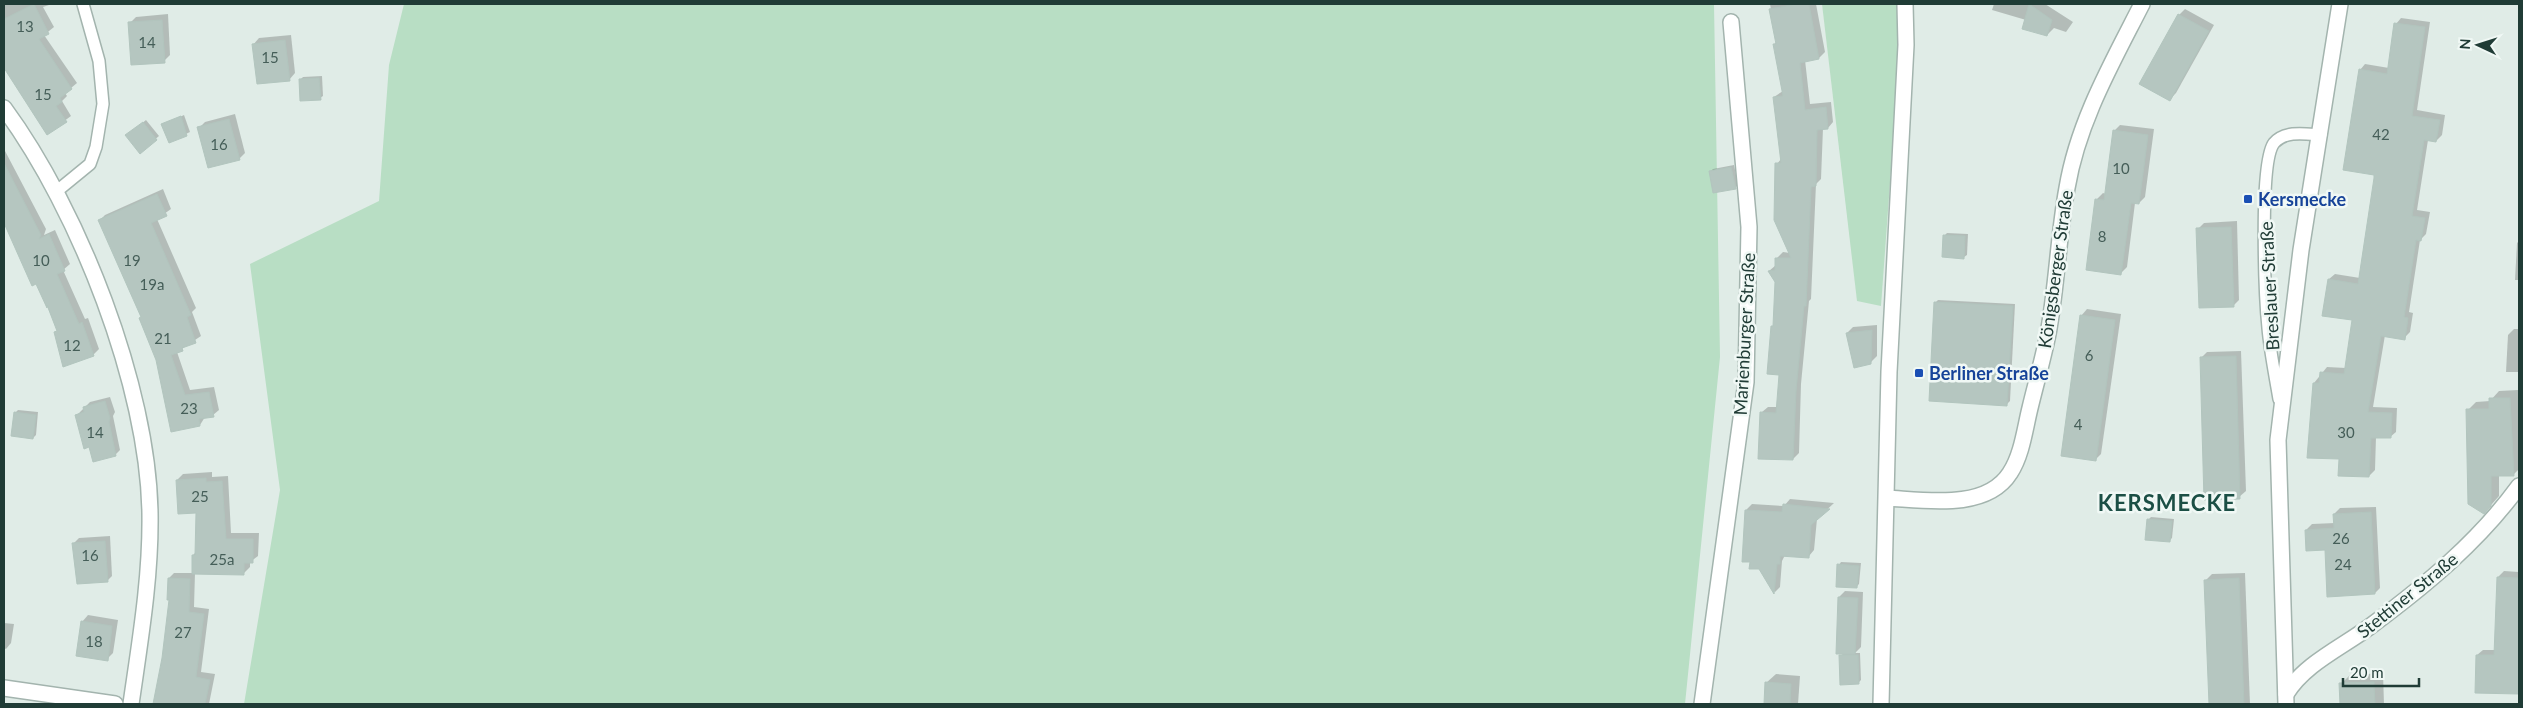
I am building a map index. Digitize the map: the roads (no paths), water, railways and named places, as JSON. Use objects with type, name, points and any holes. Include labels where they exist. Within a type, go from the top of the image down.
[{"type":"street","points":[[1881,704],[1890,372],[1906,46],[1905,4]]},
{"type":"street","name":"Königsberger Straße","points":[[1887,498],[1948,500],[1977,496],[1994,489],[2010,473],[2020,448],[2048,333],[2067,188],[2076,150],[2098,89],[2142,4]]},
{"type":"street","name":"Breslauer Straße","points":[[2286,699],[2278,440],[2302,250],[2340,4]]},
{"type":"street","name":"Marienburger Straße","points":[[1702,704],[1746,382],[1749,227],[1732,22]]},
{"type":"street","points":[[4,108],[56,191],[84,254],[114,332],[129,379],[143,447],[150,512],[148,579],[131,704]]},
{"type":"street","name":"Stettiner Straße","points":[[2286,699],[2295,680],[2308,669],[2356,638],[2411,596],[2463,550],[2519,486]]},
{"type":"street","points":[[4,688],[114,704]]},
{"type":"lane","points":[[56,191],[90,164],[96,147],[103,104],[99,61],[83,4]]},
{"type":"lane","name":"Breslauer Straße","points":[[2282,420],[2268,327],[2265,199],[2268,154],[2275,142],[2285,135],[2321,135]]},
{"type":"place","name":"Kersmecke","points":[[2248,199]]},
{"type":"place","name":"Berliner Straße","points":[[1919,373]]},
{"type":"district","name":"KERSMECKE","points":[[2167,502]]}]
